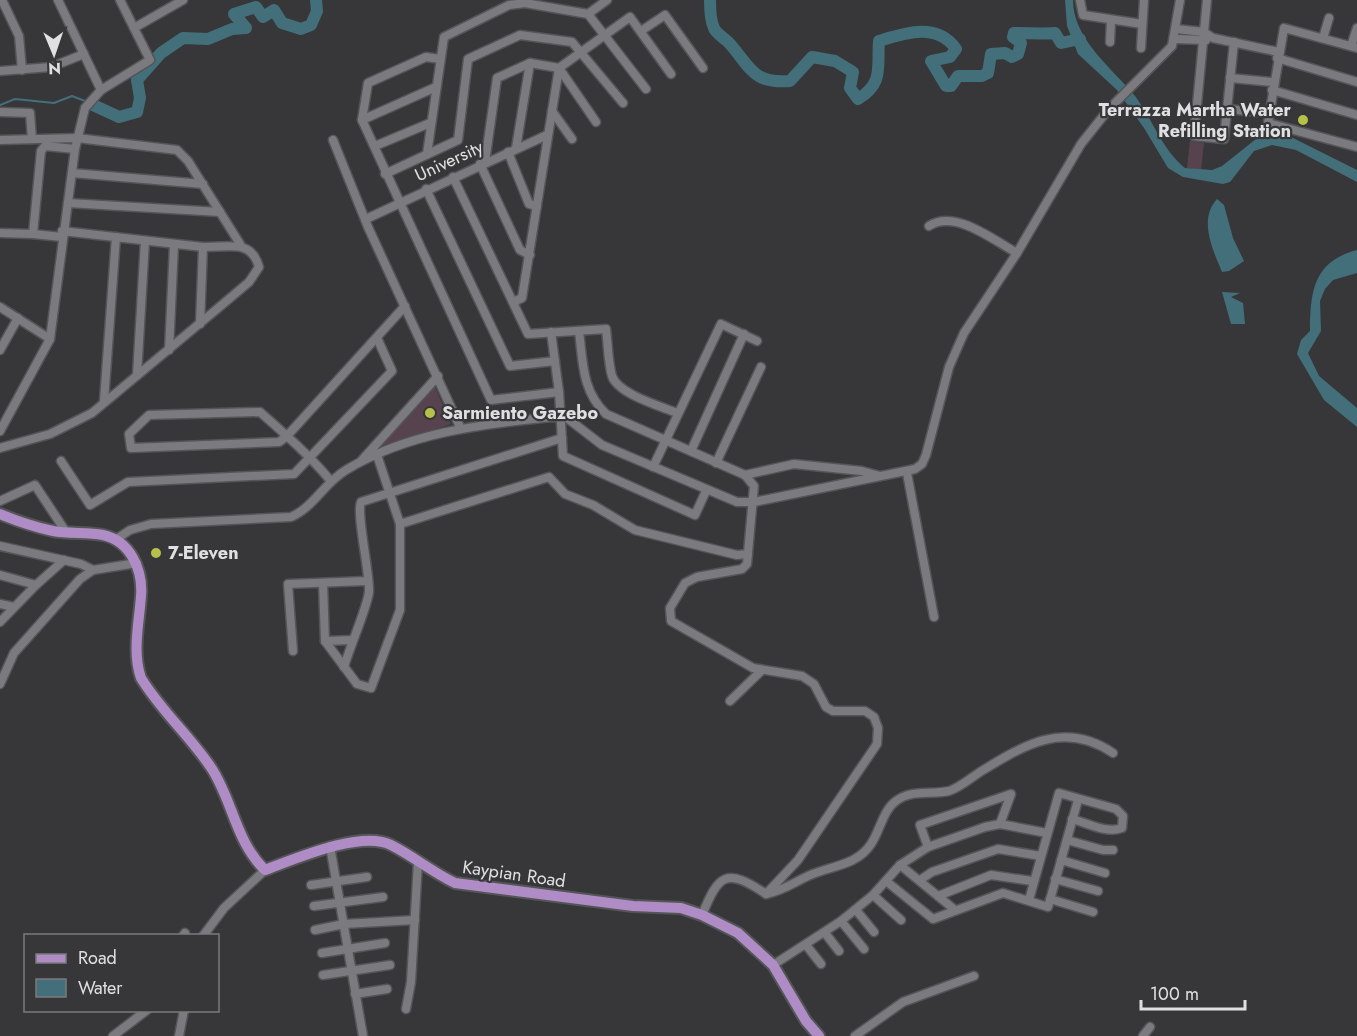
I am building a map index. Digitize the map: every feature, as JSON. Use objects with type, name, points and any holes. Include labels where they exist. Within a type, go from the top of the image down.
[{"type":"main road","points":[[0,514],[33,526],[105,536],[115,540],[130,553],[137,563],[142,587],[136,650],[137,666],[141,678],[211,767],[251,856],[265,870]]},
{"type":"main road","name":"Kaypian Road","points":[[265,870],[330,846],[363,841],[389,843],[455,883],[633,906],[681,908],[702,915],[738,933],[774,965],[806,1021],[819,1036]]},
{"type":"street","points":[[2,0],[19,36],[22,70]]},
{"type":"street","points":[[58,0],[101,90]]},
{"type":"street","points":[[0,431],[50,339],[62,234],[77,138],[85,108],[101,90],[150,60],[120,0]]},
{"type":"street","points":[[134,28],[183,0]]},
{"type":"street","points":[[588,14],[607,0]]},
{"type":"street","points":[[1080,0],[1083,15],[1142,24]]},
{"type":"street","points":[[1140,48],[1144,0]]},
{"type":"street","points":[[115,540],[130,530],[151,524],[291,517],[310,505],[330,480],[360,462],[460,427],[561,417],[602,444],[728,500],[754,502],[907,473],[922,464],[926,455],[949,367],[964,333],[1017,253],[1081,144],[1108,110],[1167,53],[1175,39],[1180,0]]},
{"type":"street","points":[[1207,0],[1199,36],[1194,136],[1224,139],[1234,42]]},
{"type":"street","points":[[427,154],[444,37],[509,5],[525,3],[588,14],[646,89]]},
{"type":"street","points":[[640,32],[665,15],[703,68]]},
{"type":"street","points":[[530,255],[520,250],[482,163],[497,78],[530,63],[559,68],[630,17],[671,74]]},
{"type":"street","points":[[1323,38],[1329,18]]},
{"type":"street","points":[[1110,42],[1111,21]]},
{"type":"street","points":[[1357,28],[1354,47],[1284,28],[1268,123],[1357,147]]},
{"type":"street","points":[[1176,29],[1199,36],[1234,42],[1357,82]]},
{"type":"street","points":[[385,174],[458,141],[468,59],[520,35],[572,42],[623,103]]},
{"type":"street","points":[[1175,39],[1199,36]]},
{"type":"street","points":[[0,71],[51,67],[84,54]]},
{"type":"street","points":[[440,59],[426,57],[368,83],[362,120],[491,400],[559,392]]},
{"type":"street","points":[[530,63],[512,150],[529,204],[537,206]]},
{"type":"street","points":[[513,302],[522,298],[559,68]]},
{"type":"street","points":[[559,68],[596,122]]},
{"type":"street","points":[[1230,78],[1273,86],[1357,115]]},
{"type":"street","points":[[362,120],[436,87]]},
{"type":"street","points":[[1227,110],[1269,113]]},
{"type":"street","points":[[552,111],[572,139]]},
{"type":"street","points":[[0,112],[30,113],[32,139]]},
{"type":"street","points":[[375,146],[430,123]]},
{"type":"street","name":"University","points":[[366,219],[482,163],[547,135]]},
{"type":"street","points":[[0,140],[77,138],[177,150],[188,160],[240,244],[250,249],[259,267],[249,282],[92,413],[68,426],[0,448]]},
{"type":"street","points":[[333,140],[460,427]]},
{"type":"street","points":[[33,234],[43,147],[75,149]]},
{"type":"street","points":[[72,173],[203,184]]},
{"type":"street","points":[[453,177],[528,334],[606,329],[615,383],[626,391],[677,413]]},
{"type":"street","points":[[426,189],[510,366],[555,361]]},
{"type":"street","points":[[68,203],[220,212]]},
{"type":"street","points":[[929,226],[937,221],[956,221],[1017,253]]},
{"type":"street","points":[[0,233],[116,237],[203,247],[226,248],[240,244]]},
{"type":"street","points":[[104,402],[116,237]]},
{"type":"street","points":[[138,375],[145,242]]},
{"type":"street","points":[[169,350],[174,245]]},
{"type":"street","points":[[200,324],[203,247]]},
{"type":"street","points":[[330,480],[311,457],[287,436],[260,412],[149,415],[129,434],[131,448],[279,442],[287,436],[405,306]]},
{"type":"street","points":[[0,307],[50,339]]},
{"type":"street","points":[[0,350],[18,318]]},
{"type":"street","points":[[653,467],[721,324],[757,341]]},
{"type":"street","points":[[579,331],[586,388],[595,403],[606,414],[745,475],[754,486],[747,564],[742,569],[697,577],[685,583],[670,608],[671,621],[753,668],[802,676],[814,684],[826,707],[833,711],[865,711],[874,717],[878,728],[877,744],[798,860],[766,894]]},
{"type":"street","points":[[551,332],[559,392],[563,456],[695,515],[706,491]]},
{"type":"street","points":[[691,451],[744,334]]},
{"type":"street","points":[[61,461],[90,505],[128,482],[294,474],[392,371],[377,338]]},
{"type":"street","points":[[716,463],[761,367]]},
{"type":"street","points":[[360,462],[438,376]]},
{"type":"street","points":[[344,667],[369,592],[366,581],[364,535],[358,508],[361,502],[388,491],[562,438]]},
{"type":"street","points":[[323,583],[325,640],[357,684],[371,688],[400,610],[400,524],[377,456]]},
{"type":"street","points":[[745,475],[794,464],[862,471],[885,477]]},
{"type":"street","points":[[907,473],[934,617]]},
{"type":"street","points":[[400,524],[549,477],[566,494],[593,505],[635,530],[737,555],[748,554]]},
{"type":"street","points":[[0,501],[34,485],[66,532]]},
{"type":"street","points":[[0,546],[81,564],[93,570]]},
{"type":"street","points":[[0,622],[64,560]]},
{"type":"street","points":[[0,684],[14,653],[80,579],[93,570],[137,563]]},
{"type":"street","points":[[0,575],[36,585]]},
{"type":"street","points":[[293,651],[288,584],[366,581]]},
{"type":"street","points":[[0,604],[14,607]]},
{"type":"street","points":[[325,640],[352,640]]},
{"type":"street","points":[[730,701],[762,670]]},
{"type":"street","points":[[766,894],[789,887],[809,875],[844,866],[870,846],[890,806],[897,800],[911,793],[950,790],[1030,744],[1053,738],[1077,737],[1095,741],[1113,753]]},
{"type":"street","points":[[1029,900],[1032,881],[1059,793],[1078,800],[1116,808],[1123,816],[1122,828],[1116,830],[1072,819]]},
{"type":"street","points":[[928,847],[920,825],[1011,794],[1000,824]]},
{"type":"street","points":[[886,881],[933,919],[1003,893],[1048,907],[1078,800]]},
{"type":"street","points":[[774,965],[792,951],[825,933],[856,910],[900,865],[928,847],[1000,824],[1047,833]]},
{"type":"street","points":[[1066,840],[1102,850],[1113,849]]},
{"type":"street","points":[[330,846],[363,1036]]},
{"type":"street","points":[[920,880],[932,872],[998,849],[1041,856]]},
{"type":"street","points":[[1061,860],[1105,873]]},
{"type":"street","points":[[406,1009],[411,982],[418,862]]},
{"type":"street","points":[[900,865],[955,910]]},
{"type":"street","points":[[204,934],[224,908],[265,870]]},
{"type":"street","points":[[938,896],[991,875],[1032,881]]},
{"type":"street","points":[[312,885],[368,877]]},
{"type":"street","points":[[702,915],[714,885],[725,878],[746,880],[766,894]]},
{"type":"street","points":[[1055,879],[1098,891]]},
{"type":"street","points":[[873,895],[901,920]]},
{"type":"street","points":[[314,906],[383,897]]},
{"type":"street","points":[[1050,899],[1093,912]]},
{"type":"street","points":[[856,910],[874,932]]},
{"type":"street","points":[[315,930],[344,924],[415,920]]},
{"type":"street","points":[[841,921],[864,949]]},
{"type":"street","points":[[825,933],[839,951]]},
{"type":"street","points":[[322,952],[385,943]]},
{"type":"street","points":[[806,945],[821,964]]},
{"type":"street","points":[[323,975],[390,964]]},
{"type":"street","points":[[855,1036],[903,1002],[974,976]]},
{"type":"street","points":[[355,994],[387,989]]},
{"type":"street","points":[[113,1036],[146,1012]]},
{"type":"street","points":[[179,1036],[184,1012]]},
{"type":"street","points":[[1143,1036],[1150,1028]]},
{"type":"shaded area","points":[[1190,141],[1204,143],[1201,170],[1187,168]]},
{"type":"shaded area","points":[[435,387],[451,424],[378,449]]},
{"type":"water","points":[[1065,0],[1073,0],[1079,28],[1095,52],[1135,96],[1163,143],[1185,168],[1212,170],[1222,166],[1256,139],[1291,137],[1357,170],[1357,182],[1296,150],[1272,145],[1254,151],[1230,182],[1223,184],[1183,177],[1168,168],[1144,128],[1117,90],[1078,54],[1067,26]]},
{"type":"water","points":[[1217,199],[1224,205],[1233,238],[1244,261],[1229,271],[1222,272],[1211,245],[1208,226],[1211,207]]},
{"type":"water","points":[[1357,250],[1357,273],[1333,280],[1325,289],[1320,301],[1321,331],[1308,353],[1319,376],[1357,408],[1357,427],[1324,400],[1297,354],[1301,340],[1310,331],[1311,303],[1317,280],[1332,262]]},
{"type":"water","points":[[1222,292],[1240,293],[1231,297],[1243,303],[1245,324],[1231,324]]},
{"type":"waterway","points":[[93,105],[119,117],[137,112],[140,98],[137,80],[161,53],[183,38],[208,39],[232,29],[246,28],[234,14],[256,7],[263,17],[274,10],[282,23],[301,29],[311,25],[317,11],[316,0]]},
{"type":"waterway","points":[[710,0],[711,18],[715,30],[754,73],[768,80],[790,81],[812,57],[835,61],[853,72],[850,88],[858,99],[876,81],[879,41],[899,35],[930,32],[940,35],[956,49],[950,57],[931,61],[946,86],[951,86],[958,76],[982,76],[988,73],[991,54],[1005,53],[1012,57],[1018,54],[1021,43],[1013,37],[1014,33],[1055,33],[1061,43],[1080,39]]},
{"type":"waterway","points":[[0,105],[15,99],[54,103],[72,96],[85,101]]},
{"type":"place","name":"Terrazza Martha Water Refilling Station","points":[[1303,120]]},
{"type":"place","name":"Sarmiento Gazebo","points":[[430,413]]},
{"type":"place","name":"7-Eleven","points":[[156,553]]}]
